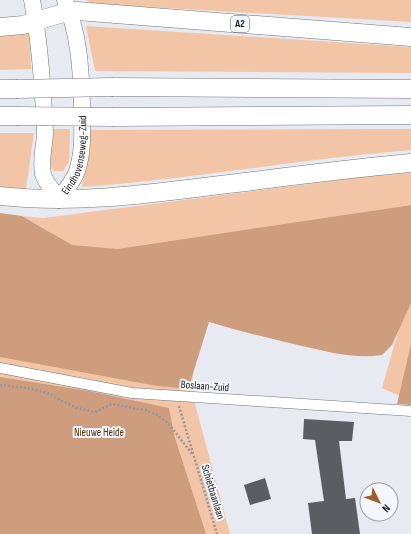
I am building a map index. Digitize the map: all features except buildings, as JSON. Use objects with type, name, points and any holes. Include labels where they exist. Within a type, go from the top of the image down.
[{"type":"highway","points":[[0,27],[23,25],[68,6]]},
{"type":"highway","name":"A2","points":[[68,6],[411,37]]},
{"type":"highway","points":[[8,89],[113,87],[411,89]]},
{"type":"highway","points":[[9,116],[114,117],[411,115]]},
{"type":"highway","points":[[0,196],[31,200],[59,200],[138,196],[357,168],[411,163]]},
{"type":"main road","name":"Eindhovenseweg-Zuid","points":[[32,0],[41,62],[45,133],[42,161],[43,175],[59,200],[76,173],[81,154],[83,131],[81,63],[68,6]]},
{"type":"street","name":"Boslaan-Zuid","points":[[0,368],[132,393],[411,411]]},
{"type":"path","points":[[0,385],[28,388],[43,392],[77,408],[95,412],[112,404],[145,410],[158,415],[168,423],[193,455]]},
{"type":"path","name":"Schietbaanlaan","points":[[176,396],[217,534]]},
{"type":"green space","points":[[86,0],[411,0],[411,22],[93,4]]},
{"type":"green space","points":[[86,26],[411,47],[411,73],[95,71]]},
{"type":"green space","points":[[29,28],[31,69],[0,70],[0,30]]},
{"type":"green space","points":[[48,129],[70,129],[69,162],[63,171],[54,171],[47,162]]},
{"type":"green space","points":[[411,129],[411,150],[329,158],[164,179],[82,187],[87,154],[86,130]]},
{"type":"green space","points":[[0,133],[34,133],[26,189],[0,187]]},
{"type":"green space","name":"Nieuwe Heide","points":[[411,173],[411,205],[215,235],[191,389],[230,534],[0,534],[0,218],[52,233],[22,216],[43,218],[370,176]]},
{"type":"green space","points":[[411,205],[411,303],[392,345],[382,355],[361,356],[332,353],[267,338],[209,322],[190,383],[190,389],[157,386],[0,357],[0,213],[22,216],[72,245],[118,249]]},
{"type":"green space","points":[[411,286],[411,401],[382,388]]},
{"type":"green space","points":[[411,344],[411,405],[397,404]]},
{"type":"green space","points":[[0,377],[89,391],[169,408],[174,435],[206,534],[0,534]]}]
